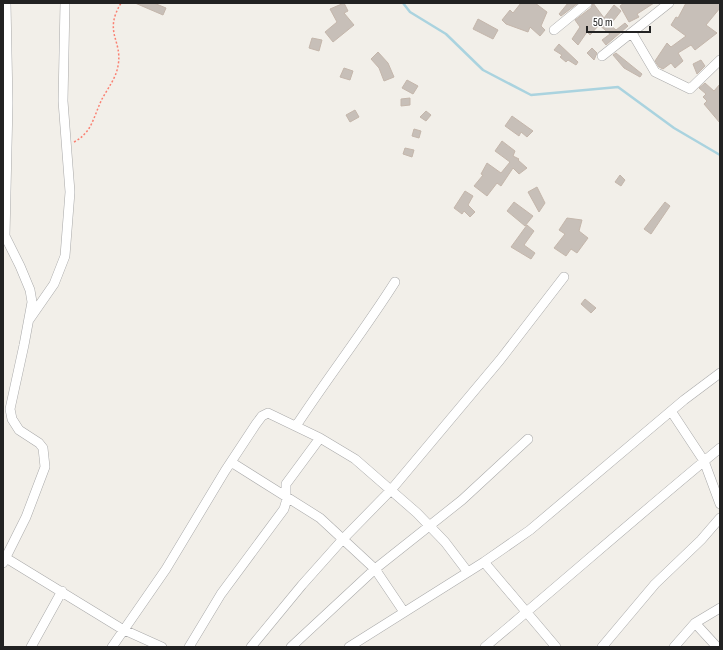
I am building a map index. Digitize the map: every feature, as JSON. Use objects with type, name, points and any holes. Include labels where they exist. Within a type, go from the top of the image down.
[{"type":"street","points":[[6,3],[8,110],[5,236],[30,290],[32,302],[10,409],[12,419],[19,430],[39,443],[43,448],[45,468],[26,517],[5,560],[62,591],[122,629],[162,647]]},
{"type":"street","points":[[28,322],[54,284],[64,256],[70,192],[63,69],[65,3]]},
{"type":"street","points":[[554,30],[587,3]]},
{"type":"street","points":[[602,56],[669,3]]},
{"type":"street","points":[[632,33],[655,72],[690,89],[720,60]]},
{"type":"street","points":[[251,647],[302,585],[343,539],[391,490],[500,360],[564,277]]},
{"type":"street","points":[[296,426],[320,388],[367,326],[395,282]]},
{"type":"street","points":[[349,647],[467,571],[484,562],[530,530],[671,411],[720,373]]},
{"type":"street","points":[[671,411],[704,461],[720,504]]},
{"type":"street","points":[[112,647],[122,629],[166,569],[231,462],[256,424],[262,416],[268,413],[320,438],[355,459],[406,502],[446,542],[467,571]]},
{"type":"street","points":[[189,647],[221,594],[284,509],[286,484],[320,438]]},
{"type":"street","points":[[291,647],[375,569],[462,500],[528,439]]},
{"type":"street","points":[[484,647],[574,573],[612,537],[659,501],[720,448]]},
{"type":"street","points":[[231,462],[286,495],[320,518],[375,569],[404,612]]},
{"type":"street","points":[[602,647],[655,584],[701,540],[720,518]]},
{"type":"street","points":[[484,562],[556,647]]},
{"type":"street","points":[[31,647],[62,591]]},
{"type":"street","points":[[674,647],[694,623],[720,608]]},
{"type":"street","points":[[694,623],[717,647]]},
{"type":"path","points":[[67,146],[80,139],[88,129],[112,82],[118,65],[118,51],[112,26],[114,16],[121,3]]},
{"type":"building","points":[[135,3],[154,3],[166,8],[163,15]]},
{"type":"building","points":[[344,3],[348,11],[344,13],[354,25],[333,42],[325,32],[337,22],[330,9]]},
{"type":"building","points":[[521,3],[535,3],[547,12],[541,26],[545,30],[540,36],[530,27],[528,32],[506,24],[502,20],[510,10],[513,13]]},
{"type":"building","points":[[568,3],[578,3],[561,16],[559,14]]},
{"type":"building","points":[[593,3],[604,18],[614,5],[621,11],[610,25],[616,30],[625,23],[628,26],[606,45],[602,40],[610,34],[599,25],[590,35],[587,32],[578,45],[572,39],[580,27],[575,20],[591,8]]},
{"type":"building","points":[[624,3],[654,3],[637,14],[639,17],[629,22],[620,6]]},
{"type":"building","points":[[686,3],[720,3],[720,8],[706,25],[717,33],[695,50],[691,45],[678,53],[683,61],[675,68],[671,63],[663,69],[659,67],[655,61],[667,43],[671,47],[686,36],[671,25],[676,17],[678,18]]},
{"type":"building","points":[[478,19],[498,30],[493,39],[473,29]]},
{"type":"building","points":[[312,38],[322,40],[319,51],[309,48]]},
{"type":"building","points":[[559,44],[578,62],[576,65],[568,60],[566,62],[560,57],[562,55],[554,50]]},
{"type":"building","points":[[592,48],[597,53],[594,60],[587,53]]},
{"type":"building","points":[[378,52],[388,63],[394,77],[384,81],[379,68],[371,59]]},
{"type":"building","points":[[616,53],[642,74],[640,77],[624,68],[613,55]]},
{"type":"building","points":[[701,60],[705,66],[697,74],[693,64]]},
{"type":"building","points":[[344,68],[353,71],[350,80],[340,77]]},
{"type":"building","points":[[407,80],[418,86],[413,94],[402,88]]},
{"type":"building","points":[[705,83],[714,91],[720,84],[720,123],[704,104],[707,101],[703,97],[706,94],[699,88]]},
{"type":"building","points":[[410,98],[410,105],[401,106],[401,99]]},
{"type":"building","points":[[355,110],[359,117],[350,122],[346,115]]},
{"type":"building","points":[[426,111],[431,115],[426,121],[420,117]]},
{"type":"building","points":[[512,116],[533,131],[527,137],[521,132],[519,136],[505,126]]},
{"type":"building","points":[[414,129],[421,131],[419,138],[412,136]]},
{"type":"building","points":[[502,141],[515,151],[513,156],[519,159],[518,160],[527,168],[519,174],[513,168],[501,186],[497,183],[487,196],[474,186],[483,175],[481,174],[487,163],[501,173],[510,162],[495,151]]},
{"type":"building","points":[[405,148],[414,150],[412,157],[403,154]]},
{"type":"building","points":[[620,175],[625,180],[621,186],[615,182]]},
{"type":"building","points":[[537,187],[545,203],[539,212],[528,192]]},
{"type":"building","points":[[465,191],[473,196],[468,205],[475,212],[470,217],[464,211],[462,214],[454,208]]},
{"type":"building","points":[[514,202],[533,216],[525,226],[507,211]]},
{"type":"building","points":[[665,202],[670,206],[651,234],[644,229]]},
{"type":"building","points":[[567,218],[582,220],[579,231],[588,238],[577,253],[571,249],[566,256],[554,248],[565,234],[559,230]]},
{"type":"building","points":[[527,225],[534,231],[524,245],[535,253],[531,259],[511,247]]},
{"type":"building","points":[[585,299],[596,308],[591,313],[581,304]]},
{"type":"waterway","points":[[403,3],[410,12],[446,34],[483,70],[531,95],[618,87],[674,128],[720,155]]}]
